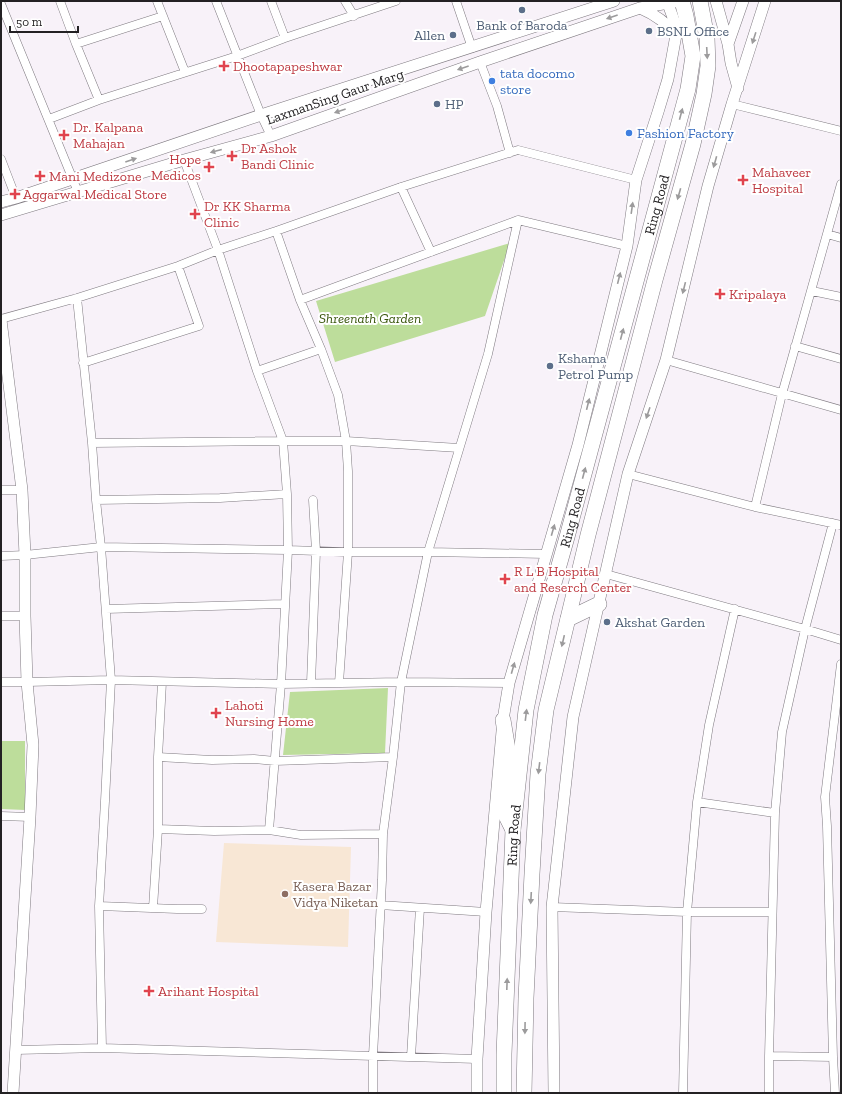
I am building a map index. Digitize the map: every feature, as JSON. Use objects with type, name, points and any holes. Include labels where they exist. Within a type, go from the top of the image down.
[{"type":"highway","name":"Ring Road","points":[[524,1093],[526,998],[538,774],[546,710],[588,535],[637,347],[693,144],[704,94],[708,66],[707,38],[700,1]]},
{"type":"highway","name":"Ring Road","points":[[504,1093],[504,1054],[513,830],[526,710],[545,615],[688,89],[693,56],[686,16],[674,2]]},
{"type":"highway","points":[[568,619],[599,604]]},
{"type":"highway","points":[[503,720],[508,750],[502,808],[513,830]]},
{"type":"street","points":[[60,1],[99,100]]},
{"type":"street","points":[[157,1],[185,72]]},
{"type":"street","points":[[216,1],[261,115],[271,136]]},
{"type":"street","points":[[271,1],[285,38]]},
{"type":"street","points":[[345,1],[354,16]]},
{"type":"street","points":[[49,120],[99,100],[237,56],[285,38],[396,1]]},
{"type":"street","points":[[456,1],[472,48]]},
{"type":"street","name":"LaxmanSing Gaur Marg","points":[[1,202],[261,115],[614,1]]},
{"type":"street","points":[[716,1],[728,44],[730,63],[738,88]]},
{"type":"street","points":[[728,44],[743,1]]},
{"type":"street","points":[[554,1093],[552,907],[573,717],[628,474],[666,360],[708,186],[732,104],[765,1]]},
{"type":"street","points":[[477,1093],[477,1059],[486,912],[503,720],[509,683],[578,445],[627,246],[636,180],[668,79],[676,35],[674,2]]},
{"type":"street","name":"LaxmanSing Gaur Marg","points":[[1,215],[184,160],[271,136],[480,62],[640,8],[674,2]]},
{"type":"street","points":[[1,4],[78,192]]},
{"type":"street","points":[[640,8],[663,21],[676,35]]},
{"type":"street","points":[[76,44],[163,16]]},
{"type":"street","points":[[480,62],[496,106],[510,153]]},
{"type":"street","points":[[732,104],[841,131]]},
{"type":"street","points":[[13,1093],[33,745],[27,682],[25,555],[22,490],[1,320],[178,266],[218,250],[276,231],[401,186],[518,150],[636,180]]},
{"type":"street","points":[[1,159],[16,198]]},
{"type":"street","points":[[184,160],[218,250],[257,371],[283,441],[287,494],[288,550],[281,684],[268,830]]},
{"type":"street","points":[[401,186],[431,252]]},
{"type":"street","points":[[755,507],[782,394],[840,188]]},
{"type":"street","points":[[300,300],[518,220],[627,246]]},
{"type":"street","points":[[373,1093],[373,1056],[383,834],[401,682],[428,552],[488,354],[518,220]]},
{"type":"street","points":[[276,231],[300,300],[321,349],[338,395],[346,441],[348,471],[348,552],[339,683]]},
{"type":"street","points":[[827,234],[841,238]]},
{"type":"street","points":[[83,363],[199,326],[178,266]]},
{"type":"street","points":[[812,291],[841,297]]},
{"type":"street","points":[[77,298],[92,443],[111,680],[106,801],[99,906],[102,1048]]},
{"type":"street","points":[[795,346],[841,359]]},
{"type":"street","points":[[257,371],[321,349]]},
{"type":"street","points":[[666,360],[841,410]]},
{"type":"street","points":[[92,443],[346,441],[459,448]]},
{"type":"street","points":[[628,474],[755,507],[837,524],[805,629],[782,732],[775,813],[769,1093]]},
{"type":"street","points":[[1,490],[22,490]]},
{"type":"street","points":[[96,500],[220,498],[287,494]]},
{"type":"street","points":[[311,683],[316,551],[313,500]]},
{"type":"street","points":[[1,556],[101,547],[546,554]]},
{"type":"street","points":[[606,574],[841,640]]},
{"type":"street","points":[[106,609],[284,604]]},
{"type":"street","points":[[683,1093],[686,912],[697,802],[709,725],[735,609]]},
{"type":"street","points":[[1,616],[25,616]]},
{"type":"street","points":[[834,1093],[825,797],[841,664]]},
{"type":"street","points":[[1,682],[111,680],[281,684],[401,682],[509,683]]},
{"type":"street","points":[[153,908],[158,829],[158,757],[162,682]]},
{"type":"street","points":[[158,757],[212,760],[254,759],[275,761],[393,757]]},
{"type":"street","points":[[697,802],[775,813]]},
{"type":"street","points":[[1,816],[30,817]]},
{"type":"street","points":[[158,829],[214,831],[268,830],[301,835],[383,834]]},
{"type":"street","points":[[380,905],[486,912]]},
{"type":"street","points":[[99,906],[202,909]]},
{"type":"street","points":[[552,907],[686,912],[772,912]]},
{"type":"street","points":[[411,1057],[420,908]]},
{"type":"street","points":[[16,1050],[102,1048],[477,1059]]},
{"type":"street","points":[[769,1056],[833,1057]]},
{"type":"shaded area","name":"Kasera Bazar Vidya Niketan","points":[[224,843],[351,847],[348,947],[216,942]]},
{"type":"green space","name":"Shreenath Garden","points":[[510,243],[485,316],[335,362],[316,301]]},
{"type":"green space","points":[[388,688],[385,753],[283,755],[290,692]]},
{"type":"green space","points":[[1,741],[25,741],[25,810],[1,809]]},
{"type":"place","name":"Bank of Baroda","points":[[522,10]]},
{"type":"place","name":"BSNL Office","points":[[649,31]]},
{"type":"place","name":"Allen","points":[[453,35]]},
{"type":"place","name":"Dhootapapeshwar","points":[[224,66]]},
{"type":"place","name":"tata docomo store","points":[[492,81]]},
{"type":"place","name":"HP","points":[[437,104]]},
{"type":"place","name":"Fashion Factory","points":[[629,133]]},
{"type":"place","name":"Dr. Kalpana Mahajan","points":[[64,135]]},
{"type":"place","name":"Dr Ashok Bandi Clinic","points":[[232,156]]},
{"type":"place","name":"Hope Medicos","points":[[209,167]]},
{"type":"place","name":"Mani Medizone","points":[[40,176]]},
{"type":"place","name":"Mahaveer Hospital","points":[[743,180]]},
{"type":"place","name":"Aggarwal Medical Store","points":[[15,194]]},
{"type":"place","name":"Dr KK Sharma Clinic","points":[[195,214]]},
{"type":"place","name":"Kripalaya","points":[[720,294]]},
{"type":"place","name":"Kshama Petrol Pump","points":[[550,366]]},
{"type":"place","name":"R L B Hospital and Reserch Center","points":[[505,579]]},
{"type":"place","name":"Akshat Garden","points":[[607,622]]},
{"type":"place","name":"Lahoti Nursing Home","points":[[216,713]]},
{"type":"place","name":"Kasera Bazar Vidya Niketan","points":[[285,894]]},
{"type":"place","name":"Arihant Hospital","points":[[149,991]]}]
